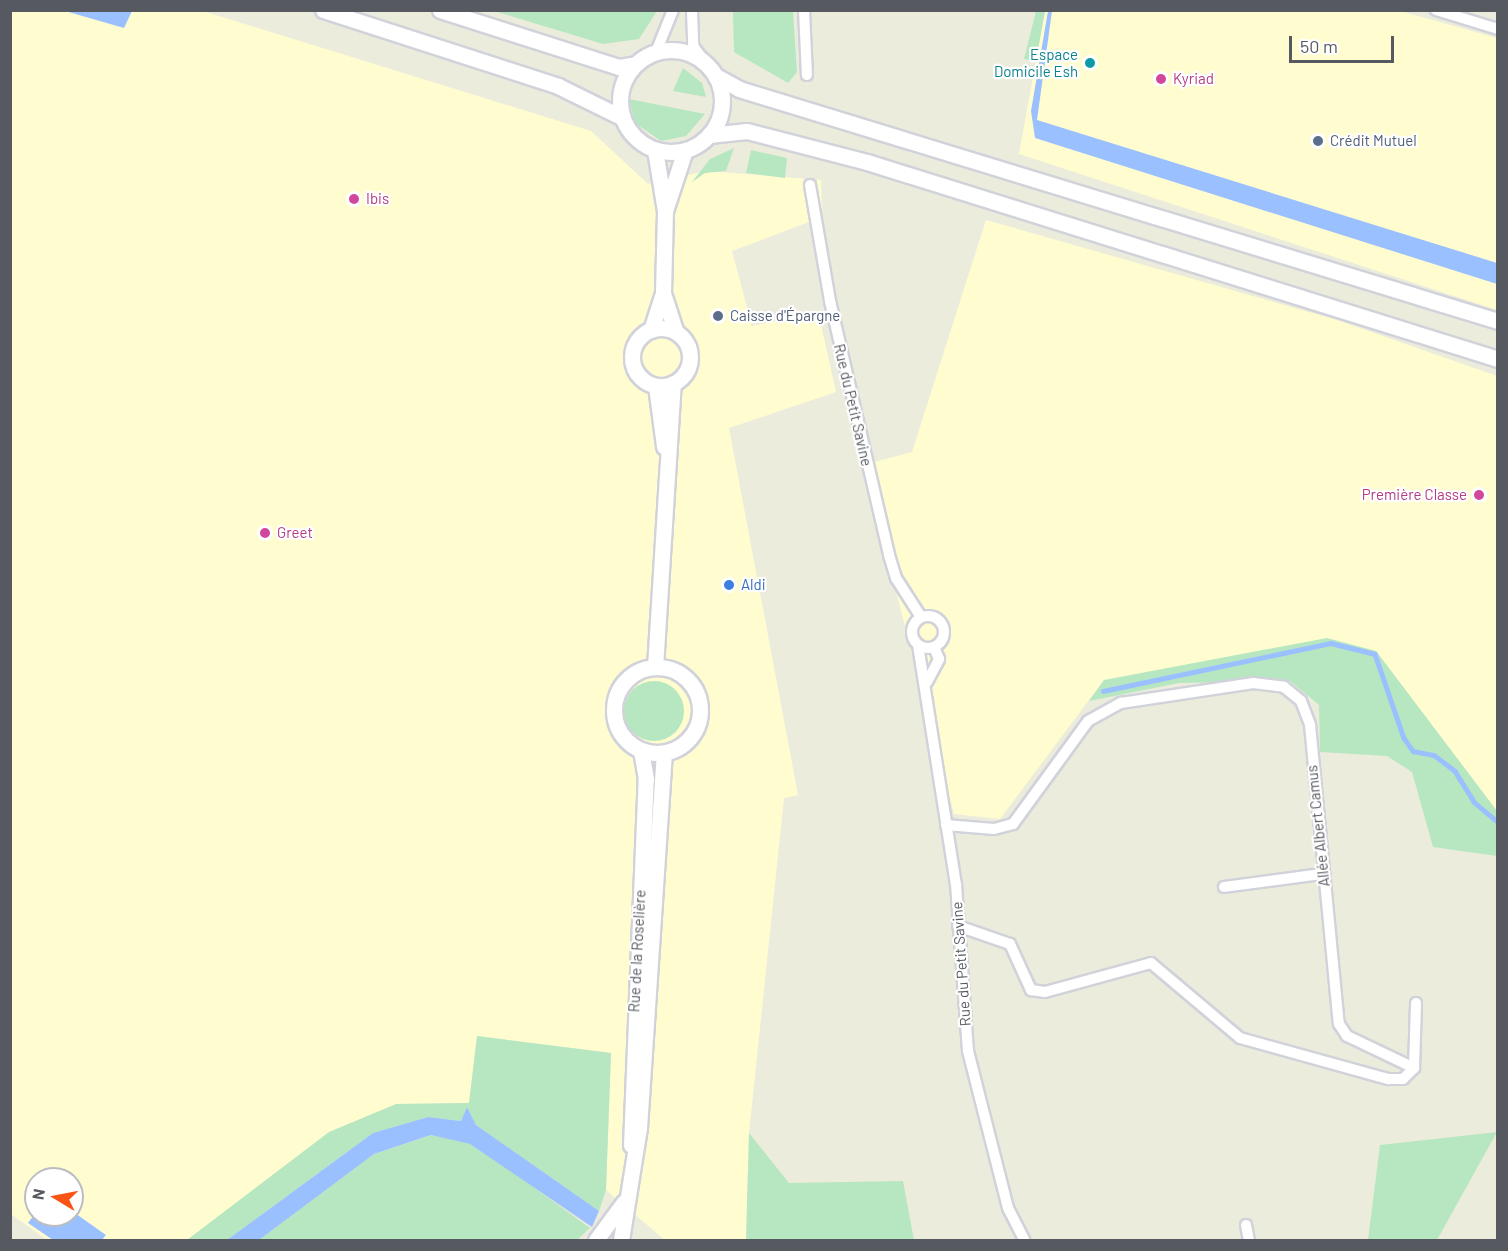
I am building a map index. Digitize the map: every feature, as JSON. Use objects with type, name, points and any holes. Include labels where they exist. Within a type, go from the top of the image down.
[{"type":"main road","points":[[323,10],[558,86],[623,118]]},
{"type":"main road","points":[[440,10],[619,67],[636,64],[656,52],[682,51],[705,62],[716,75],[739,88],[1497,321]]},
{"type":"main road","points":[[636,64],[622,86],[623,118],[635,137],[655,150],[685,150],[709,135],[747,131],[867,162],[1497,358]]},
{"type":"main road","points":[[709,135],[722,108],[716,75]]},
{"type":"main road","points":[[655,150],[665,211],[663,293],[651,330],[636,343],[632,360],[638,375],[656,386],[673,384],[686,373],[690,358],[687,343],[675,332],[663,293]]},
{"type":"main road","points":[[665,211],[685,150]]},
{"type":"main road","points":[[651,330],[675,332]]},
{"type":"main road","points":[[655,667],[666,458],[673,384]]},
{"type":"main road","points":[[656,386],[666,458]]},
{"type":"main road","points":[[655,667],[683,675],[700,707],[692,735],[663,753],[641,751],[618,731],[615,697],[638,671],[655,667]]},
{"type":"main road","name":"Rue de la Roselière","points":[[632,1150],[628,1126],[646,779],[641,751]]},
{"type":"main road","name":"Rue de la Roselière","points":[[621,1240],[632,1150],[639,1128],[663,753]]},
{"type":"main road","name":"Rue de la Roselière","points":[[596,1240],[625,1200]]},
{"type":"street","points":[[656,52],[673,10]]},
{"type":"street","points":[[692,10],[693,46],[705,62]]},
{"type":"street","points":[[804,10],[807,75]]},
{"type":"street","points":[[1436,10],[1497,29]]},
{"type":"street","name":"Rue du Petit Savine","points":[[810,185],[843,365],[889,555],[896,578],[921,618]]},
{"type":"street","name":"Rue du Petit Savine","points":[[927,682],[939,659],[934,647],[944,628],[932,616],[921,618],[912,631],[918,645],[927,682],[925,706],[946,825],[958,926],[968,1051],[1008,1208],[1024,1240]]},
{"type":"street","points":[[918,645],[934,647]]},
{"type":"street","name":"Allée Albert Camus","points":[[946,825],[994,829],[1013,824],[1088,721],[1146,698],[1253,683],[1293,692],[1310,724],[1322,873],[1342,1031],[1414,1068]]},
{"type":"street","points":[[1224,887],[1322,873]]},
{"type":"street","points":[[958,926],[1010,944],[1031,990],[1045,992],[1151,963],[1240,1038],[1262,1048],[1388,1079],[1403,1079],[1414,1068],[1416,1003]]},
{"type":"street","points":[[1245,1225],[1249,1240]]},
{"type":"shaded area","points":[[11,11],[203,11],[591,131],[648,184],[707,171],[821,180],[822,217],[732,251],[752,326],[818,312],[836,392],[729,428],[798,795],[784,798],[749,1133],[746,1240],[665,1240],[606,1190],[611,1053],[477,1036],[469,1103],[396,1104],[187,1240],[47,1240],[29,1227],[84,1227],[84,1167],[24,1167],[24,1223],[11,1214]]},
{"type":"shaded area","points":[[1045,11],[1400,11],[1497,38],[1497,310],[1019,154]]},
{"type":"shaded area","points":[[986,220],[1337,320],[1497,376],[1497,811],[1376,651],[1104,680],[1000,819],[954,814],[863,465],[912,452]]},
{"type":"green space","points":[[657,10],[639,39],[603,44],[494,11]]},
{"type":"green space","points":[[733,11],[793,11],[797,72],[788,83],[734,52]]},
{"type":"green space","points":[[1036,11],[1045,11],[1036,61],[1024,59]]},
{"type":"green space","points":[[683,68],[702,83],[706,97],[673,91]]},
{"type":"green space","points":[[629,99],[705,114],[686,136],[661,141],[635,123]]},
{"type":"green space","points":[[734,148],[726,171],[705,173],[692,182],[710,159]]},
{"type":"green space","points":[[751,150],[787,158],[785,178],[746,173]]},
{"type":"green space","points":[[1327,638],[1376,651],[1497,811],[1497,856],[1433,847],[1412,772],[1387,756],[1320,752],[1319,705],[1290,681],[1179,683],[1089,701],[1104,680]]},
{"type":"green space","points":[[654,681],[675,690],[684,711],[675,732],[654,741],[633,732],[624,711],[633,690]]},
{"type":"green space","points":[[477,1036],[611,1053],[606,1190],[599,1211],[476,1125],[467,1108],[461,1121],[428,1117],[373,1133],[227,1240],[187,1240],[329,1132],[396,1104],[469,1103]]},
{"type":"green space","points":[[1497,1132],[1437,1240],[1368,1240],[1380,1145]]},
{"type":"green space","points":[[749,1133],[789,1183],[903,1181],[914,1240],[746,1240]]},
{"type":"green space","points":[[432,1135],[470,1144],[492,1157],[590,1228],[577,1240],[259,1240],[374,1154]]},
{"type":"water","points":[[65,11],[132,11],[124,28]]},
{"type":"water","points":[[1048,11],[1052,11],[1037,120],[1497,263],[1497,284],[1035,138],[1031,111]]},
{"type":"water","points":[[467,1107],[476,1125],[599,1211],[592,1227],[470,1144],[431,1135],[374,1154],[259,1240],[227,1240],[373,1133],[428,1117],[461,1121]]},
{"type":"water","points":[[84,1219],[106,1235],[102,1240],[53,1240],[34,1227],[84,1227]]},
{"type":"waterway","points":[[1103,691],[1331,643],[1375,654],[1404,738],[1413,751],[1434,755],[1455,771],[1474,802],[1498,822]]},
{"type":"place","name":"Espace Domicile Esh","points":[[1090,63]]},
{"type":"place","name":"Kyriad","points":[[1161,79]]},
{"type":"place","name":"Crédit Mutuel","points":[[1318,141]]},
{"type":"place","name":"Ibis","points":[[354,199]]},
{"type":"place","name":"Caisse d'Épargne","points":[[718,316]]},
{"type":"place","name":"Première Classe","points":[[1479,495]]},
{"type":"place","name":"Greet","points":[[265,533]]},
{"type":"place","name":"Aldi","points":[[729,585]]}]
